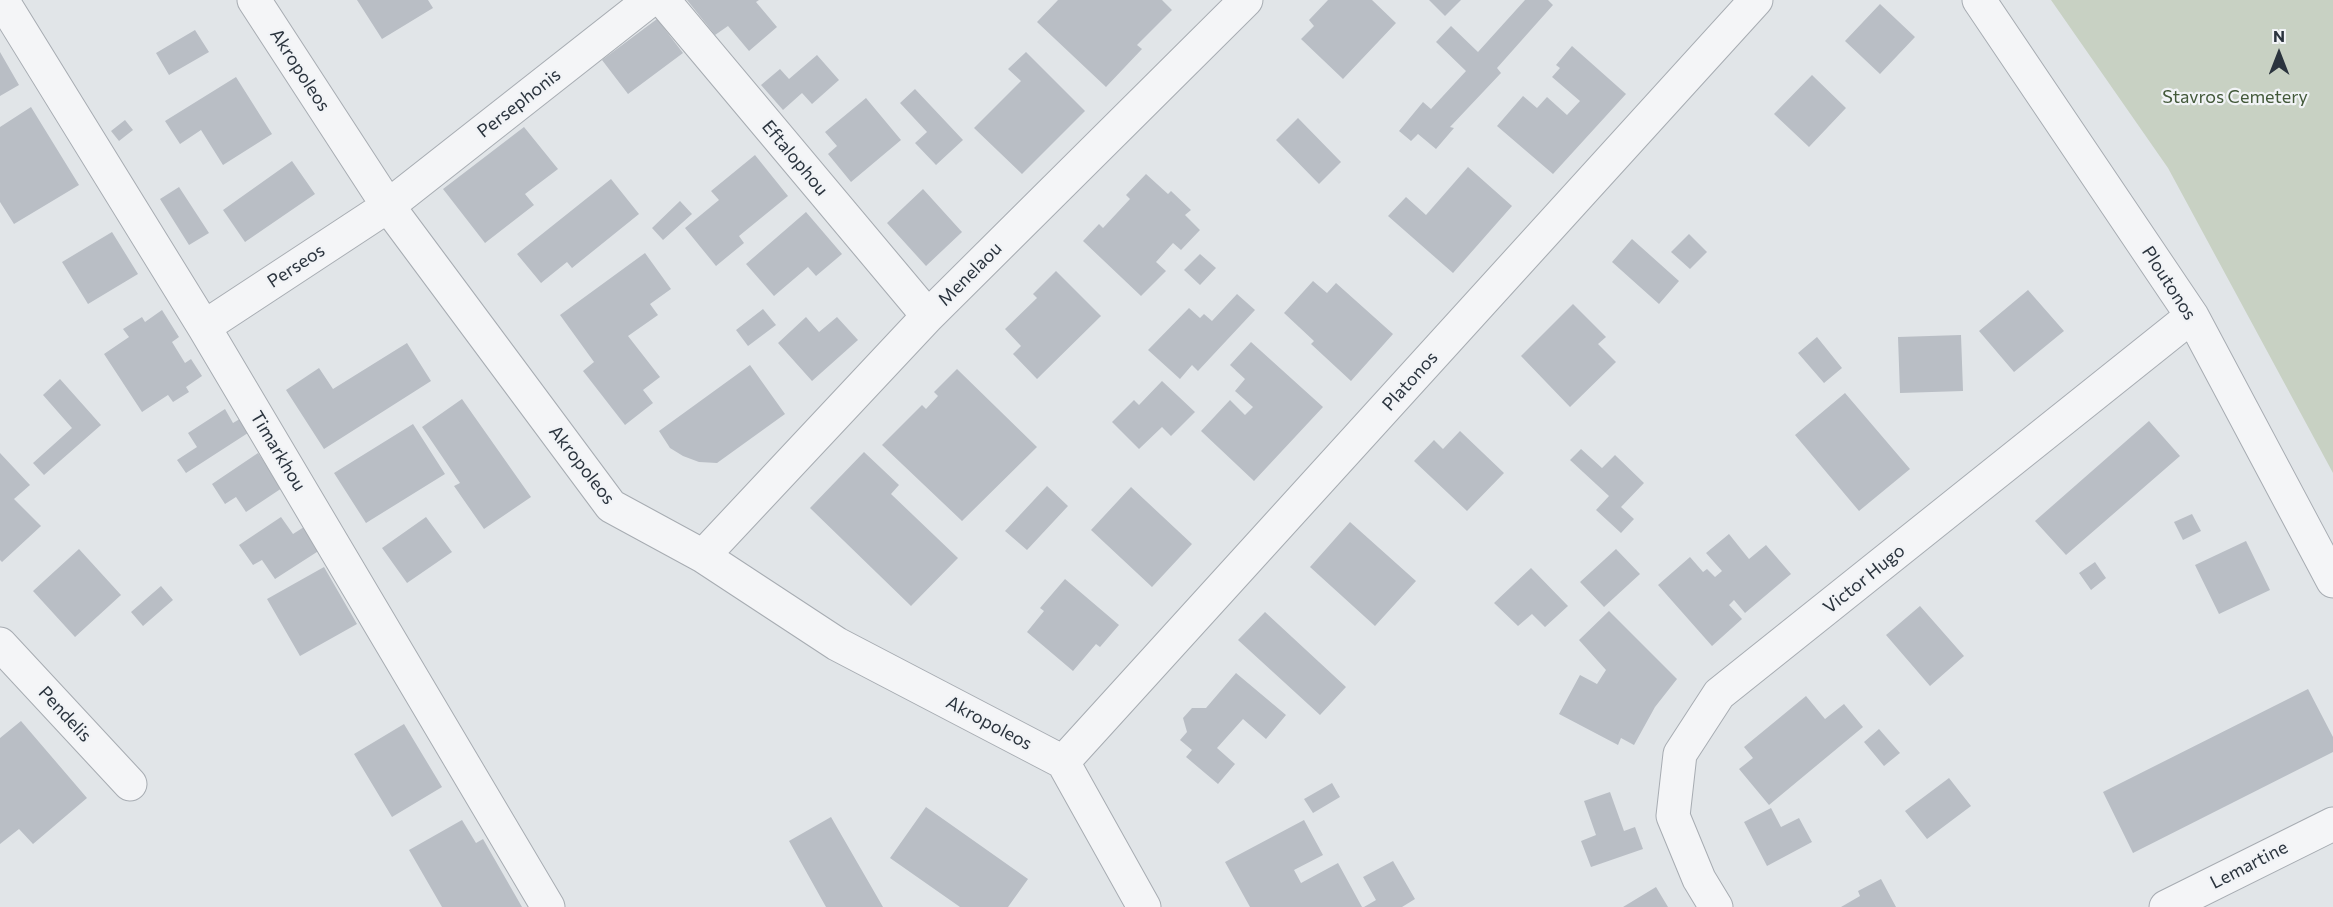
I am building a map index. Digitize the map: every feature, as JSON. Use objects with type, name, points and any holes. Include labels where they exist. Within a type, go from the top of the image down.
[{"type":"street","name":"Timarkhou","points":[[2,0],[204,327],[548,907]]},
{"type":"street","name":"Akropoleos","points":[[254,0],[388,206],[611,506],[703,556],[837,644],[1063,762]]},
{"type":"street","name":"Persephonis","points":[[388,206],[650,0]]},
{"type":"street","name":"Eftalophou","points":[[663,0],[928,316]]},
{"type":"street","name":"Menelaou","points":[[703,556],[928,316],[1246,0]]},
{"type":"street","name":"Platonos","points":[[1063,762],[1756,0]]},
{"type":"street","name":"Ploutonos","points":[[1979,0],[2192,316],[2333,581]]},
{"type":"street","name":"Perseos","points":[[204,327],[388,206]]},
{"type":"street","name":"Victor Hugo","points":[[1716,907],[1699,879],[1672,816],[1680,754],[1719,694],[2192,316]]},
{"type":"street","name":"Pendelis","points":[[0,645],[130,784]]},
{"type":"street","points":[[1063,762],[1144,907]]},
{"type":"street","name":"Lemartine","points":[[2166,907],[2333,824]]},
{"type":"green space","name":"Stavros Cemetery","points":[[2051,0],[2333,0],[2333,473],[2168,168]]},
{"type":"building","points":[[357,0],[428,0],[433,8],[382,39]]},
{"type":"building","points":[[687,0],[759,0],[756,2],[777,27],[749,51],[728,26],[715,35]]},
{"type":"building","points":[[1058,0],[1162,0],[1172,10],[1137,45],[1142,49],[1106,87],[1037,22]]},
{"type":"building","points":[[1328,0],[1372,0],[1396,23],[1343,79],[1301,39],[1314,26],[1309,20]]},
{"type":"building","points":[[1429,0],[1461,0],[1445,16]]},
{"type":"building","points":[[1525,0],[1548,0],[1553,5],[1497,68],[1501,73],[1450,127],[1454,128],[1436,149],[1418,134],[1411,141],[1399,131],[1423,102],[1431,109],[1466,71],[1436,42],[1451,26],[1478,52]]},
{"type":"building","points":[[1880,4],[1915,37],[1880,74],[1845,41]]},
{"type":"building","points":[[657,19],[683,53],[628,94],[602,60]]},
{"type":"building","points":[[195,30],[209,52],[169,75],[156,53]]},
{"type":"building","points":[[1572,46],[1626,94],[1553,174],[1497,126],[1523,96],[1537,108],[1547,97],[1567,115],[1580,101],[1552,77],[1560,68],[1556,65]]},
{"type":"building","points":[[0,52],[19,85],[0,96]]},
{"type":"building","points":[[1026,52],[1085,111],[1022,174],[974,128],[1021,81],[1008,69]]},
{"type":"building","points":[[817,55],[839,80],[812,104],[802,93],[783,110],[761,85],[780,69],[789,79]]},
{"type":"building","points":[[1812,75],[1846,108],[1809,147],[1774,114]]},
{"type":"building","points":[[236,77],[272,134],[223,165],[201,130],[180,144],[165,121]]},
{"type":"building","points":[[915,89],[963,140],[936,165],[915,143],[927,132],[900,103]]},
{"type":"building","points":[[866,98],[901,140],[851,182],[828,154],[837,146],[825,132]]},
{"type":"building","points":[[31,107],[79,185],[14,224],[0,202],[0,127]]},
{"type":"building","points":[[1298,118],[1341,162],[1319,184],[1276,140]]},
{"type":"building","points":[[125,120],[133,130],[119,141],[111,131]]},
{"type":"building","points":[[524,127],[558,169],[525,194],[534,205],[485,243],[443,189]]},
{"type":"building","points":[[755,155],[788,196],[739,236],[744,243],[716,266],[685,228],[719,200],[711,191]]},
{"type":"building","points":[[292,161],[315,194],[245,242],[223,210]]},
{"type":"building","points":[[1468,167],[1512,206],[1453,273],[1388,216],[1406,197],[1426,215]]},
{"type":"building","points":[[1146,174],[1168,194],[1171,191],[1191,210],[1185,215],[1200,230],[1181,250],[1173,243],[1156,262],[1166,271],[1141,296],[1083,241],[1099,224],[1103,228],[1130,199],[1126,195]]},
{"type":"building","points":[[611,179],[639,214],[572,268],[567,262],[541,283],[517,254]]},
{"type":"building","points":[[179,187],[209,233],[189,245],[160,199]]},
{"type":"building","points":[[923,189],[962,232],[926,266],[887,223]]},
{"type":"building","points":[[680,201],[692,214],[663,240],[652,228]]},
{"type":"building","points":[[806,212],[842,254],[816,276],[808,267],[774,296],[746,264]]},
{"type":"building","points":[[112,232],[138,274],[88,304],[62,262]]},
{"type":"building","points":[[1689,234],[1707,252],[1690,269],[1671,252]]},
{"type":"building","points":[[1632,239],[1679,281],[1659,304],[1612,262]]},
{"type":"building","points":[[645,253],[671,289],[650,304],[658,315],[628,336],[660,377],[643,390],[653,403],[625,425],[583,371],[594,362],[560,315]]},
{"type":"building","points":[[1200,254],[1216,268],[1200,285],[1184,270]]},
{"type":"building","points":[[1056,271],[1101,316],[1037,379],[1013,354],[1021,346],[1005,329],[1037,298],[1033,294]]},
{"type":"building","points":[[1313,281],[1327,293],[1336,283],[1393,334],[1351,381],[1311,344],[1314,341],[1284,313]]},
{"type":"building","points":[[2028,290],[2064,331],[2014,372],[1979,331]]},
{"type":"building","points":[[1237,294],[1255,310],[1198,371],[1192,365],[1180,379],[1148,350],[1189,308],[1200,318],[1204,314],[1212,321]]},
{"type":"building","points":[[1573,304],[1606,337],[1598,344],[1616,362],[1570,407],[1521,356]]},
{"type":"building","points":[[763,309],[776,325],[748,346],[736,330]]},
{"type":"building","points":[[162,310],[179,337],[172,342],[185,363],[191,359],[202,376],[186,387],[189,392],[173,402],[168,395],[142,412],[104,354],[129,337],[123,329],[142,317],[145,322]]},
{"type":"building","points":[[806,317],[819,332],[837,317],[858,340],[812,381],[778,343]]},
{"type":"building","points":[[1961,335],[1963,391],[1900,393],[1898,337]]},
{"type":"building","points":[[1817,337],[1842,368],[1824,383],[1798,353]]},
{"type":"building","points":[[1251,342],[1323,407],[1254,481],[1201,431],[1230,400],[1245,415],[1253,407],[1235,391],[1245,379],[1230,365]]},
{"type":"building","points":[[407,343],[431,381],[324,449],[286,390],[319,368],[333,389]]},
{"type":"building","points":[[750,365],[785,414],[717,463],[699,462],[670,448],[659,431]]},
{"type":"building","points":[[957,369],[1037,447],[962,521],[882,445],[922,405],[926,409],[938,396],[934,392]]},
{"type":"building","points":[[60,379],[101,425],[44,475],[33,463],[72,428],[43,395]]},
{"type":"building","points":[[1162,381],[1195,412],[1171,436],[1162,427],[1139,449],[1112,422],[1134,400],[1139,405]]},
{"type":"building","points":[[1845,393],[1910,469],[1859,511],[1795,435]]},
{"type":"building","points":[[462,399],[531,497],[484,529],[454,486],[460,483],[422,427]]},
{"type":"building","points":[[225,409],[233,423],[243,417],[251,431],[186,473],[177,460],[197,447],[188,433]]},
{"type":"building","points":[[2149,421],[2180,456],[2066,555],[2035,521]]},
{"type":"building","points":[[413,424],[445,474],[366,523],[334,473]]},
{"type":"building","points":[[1460,431],[1504,473],[1467,511],[1414,461],[1434,440],[1443,449]]},
{"type":"building","points":[[1581,449],[1602,468],[1615,455],[1644,483],[1621,507],[1634,519],[1621,533],[1596,510],[1609,496],[1570,460]]},
{"type":"building","points":[[864,452],[899,485],[891,494],[958,558],[911,606],[810,508]]},
{"type":"building","points":[[0,453],[30,485],[14,499],[41,526],[2,562],[0,560]]},
{"type":"building","points":[[258,453],[282,488],[246,512],[236,497],[225,504],[212,484]]},
{"type":"building","points":[[1047,486],[1068,506],[1027,550],[1005,531]]},
{"type":"building","points":[[1131,487],[1192,544],[1152,587],[1091,530]]},
{"type":"building","points":[[2192,514],[2201,531],[2183,540],[2174,522]]},
{"type":"building","points":[[281,517],[293,534],[304,527],[320,550],[275,579],[262,560],[253,565],[239,545]]},
{"type":"building","points":[[426,517],[452,552],[407,583],[382,548]]},
{"type":"building","points":[[1350,522],[1416,581],[1375,626],[1310,567]]},
{"type":"building","points":[[1729,534],[1749,559],[1766,545],[1791,574],[1745,613],[1734,600],[1729,605],[1742,619],[1712,646],[1658,585],[1690,557],[1703,572],[1707,569],[1715,577],[1722,571],[1706,553]]},
{"type":"building","points":[[2246,541],[2270,590],[2219,614],[2195,565]]},
{"type":"building","points":[[79,549],[121,595],[75,637],[33,591]]},
{"type":"building","points":[[1616,549],[1640,574],[1604,607],[1580,582]]},
{"type":"building","points":[[2095,562],[2106,578],[2091,590],[2079,573]]},
{"type":"building","points":[[324,567],[357,624],[300,656],[267,599]]},
{"type":"building","points":[[1531,568],[1568,606],[1545,627],[1532,614],[1518,626],[1494,603]]},
{"type":"building","points":[[1065,579],[1119,625],[1100,647],[1096,644],[1073,671],[1027,632],[1044,611],[1040,608]]},
{"type":"building","points":[[161,586],[173,600],[143,626],[131,612]]},
{"type":"building","points":[[1920,606],[1964,656],[1930,686],[1886,635]]},
{"type":"building","points":[[1609,611],[1677,679],[1655,707],[1634,745],[1621,738],[1618,745],[1559,714],[1580,675],[1597,684],[1606,670],[1579,640]]},
{"type":"building","points":[[1265,612],[1346,687],[1320,715],[1238,640]]},
{"type":"building","points":[[1236,673],[1286,715],[1266,739],[1243,719],[1217,748],[1235,764],[1218,784],[1186,757],[1192,750],[1180,740],[1187,732],[1183,718],[1192,708],[1206,708]]},
{"type":"building","points":[[2308,689],[2333,737],[2333,752],[2133,853],[2103,792]]},
{"type":"building","points":[[1806,696],[1825,719],[1844,704],[1863,727],[1769,805],[1739,769],[1753,758],[1744,747]]},
{"type":"building","points":[[21,721],[87,798],[33,844],[19,829],[0,844],[0,738]]},
{"type":"building","points":[[404,724],[442,787],[392,817],[354,754]]},
{"type":"building","points":[[1879,729],[1900,753],[1884,766],[1864,742]]},
{"type":"building","points":[[1949,778],[1971,806],[1927,839],[1905,811]]},
{"type":"building","points":[[1332,783],[1340,797],[1313,813],[1304,799]]},
{"type":"building","points":[[1610,792],[1624,831],[1635,827],[1643,849],[1591,867],[1581,841],[1596,835],[1584,801]]},
{"type":"building","points":[[926,807],[1028,879],[1008,907],[960,907],[890,858]]},
{"type":"building","points":[[1771,808],[1781,827],[1799,818],[1812,842],[1767,866],[1744,822]]},
{"type":"building","points":[[831,817],[883,907],[826,907],[789,841]]},
{"type":"building","points":[[462,820],[476,843],[483,839],[522,907],[442,907],[409,850]]},
{"type":"building","points":[[1304,820],[1323,855],[1294,870],[1301,883],[1338,863],[1362,907],[1250,907],[1225,862]]},
{"type":"building","points":[[1393,861],[1415,899],[1402,907],[1364,907],[1376,900],[1363,877]]},
{"type":"building","points":[[1881,879],[1896,907],[1841,907],[1860,896],[1858,891]]},
{"type":"building","points":[[1656,887],[1668,907],[1623,907]]}]
